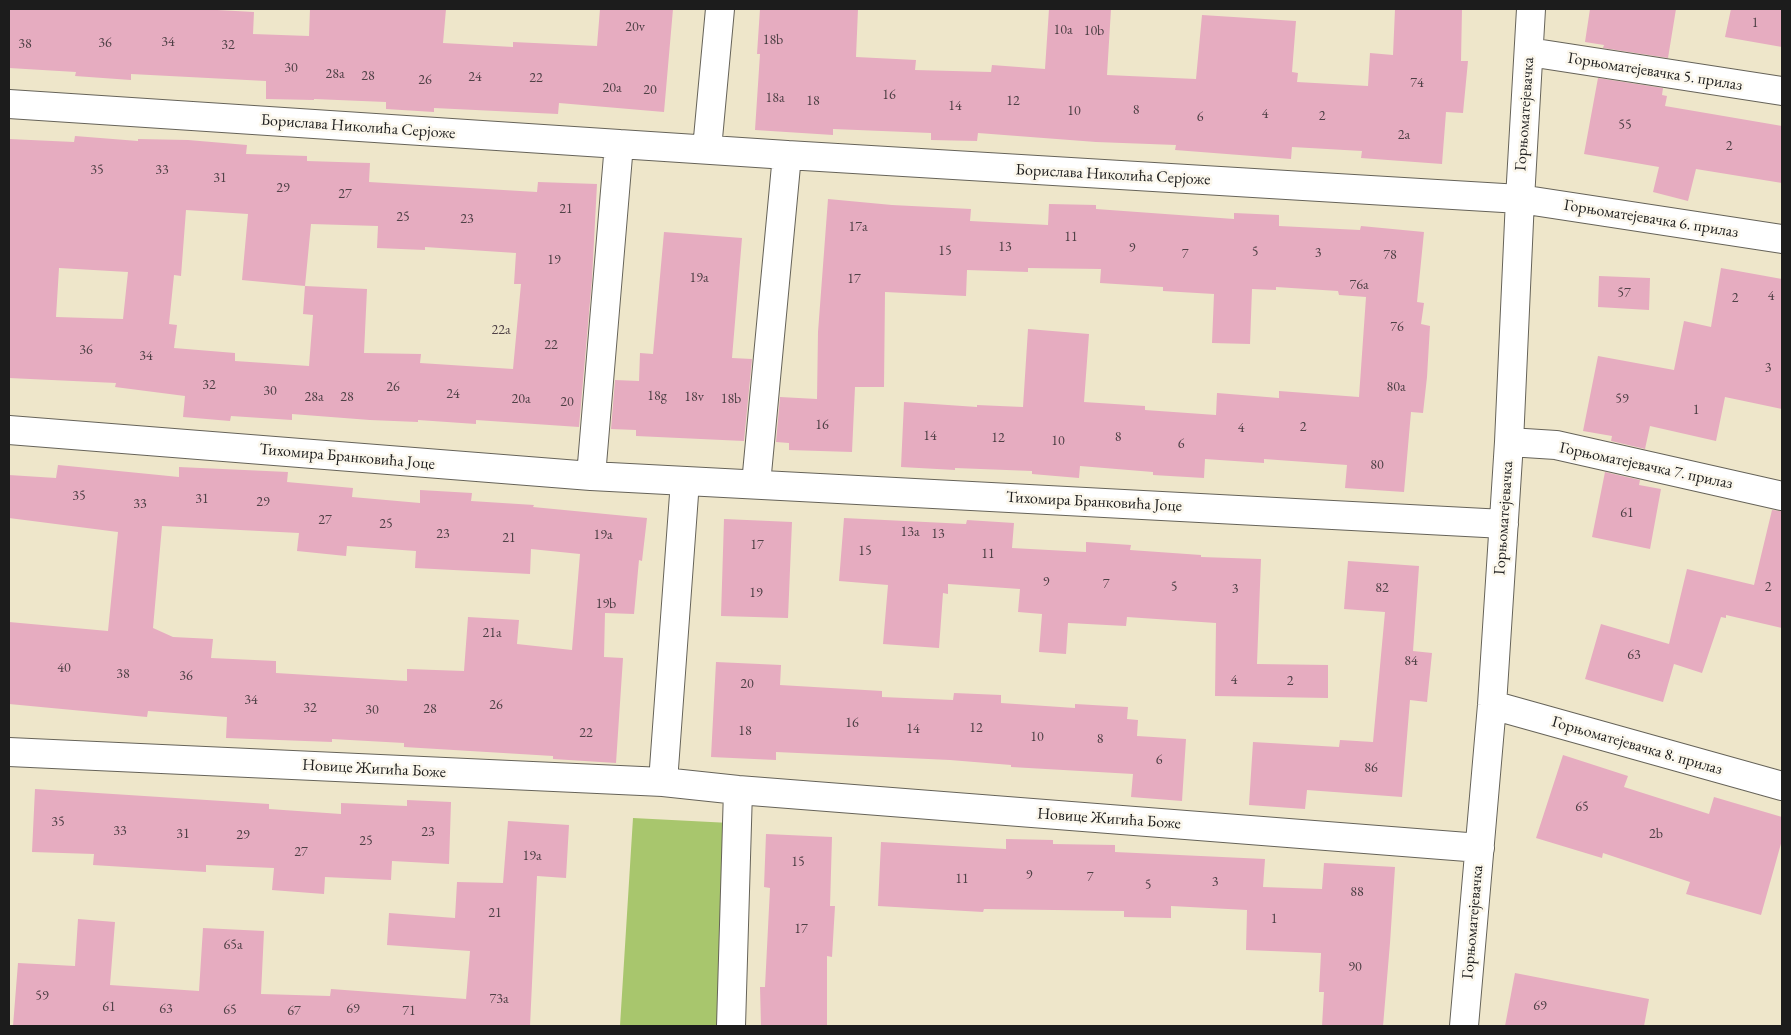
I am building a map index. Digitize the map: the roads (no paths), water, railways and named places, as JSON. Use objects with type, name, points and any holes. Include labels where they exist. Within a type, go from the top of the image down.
[{"type":"street","points":[[707,149],[720,9]]},
{"type":"street","name":"Горњоматејевачка","points":[[1464,1026],[1492,705],[1504,524],[1531,9]]},
{"type":"street","name":"Горњоматејевачка 5. прилаз","points":[[1529,52],[1782,91]]},
{"type":"street","name":"Борислава Николића Серјоже","points":[[9,104],[787,155],[1520,199]]},
{"type":"street","points":[[591,476],[619,144]]},
{"type":"street","points":[[756,484],[787,155]]},
{"type":"street","name":"Горњоматејевачка 6. прилаз","points":[[1520,199],[1782,239]]},
{"type":"street","name":"Тихомира Бранковића Јоце","points":[[9,430],[591,476],[1504,524]]},
{"type":"street","name":"Горњоматејевачка 7. прилаз","points":[[1509,442],[1556,445],[1782,496]]},
{"type":"street","points":[[663,782],[685,481]]},
{"type":"street","name":"Горњоматејевачка 8. прилаз","points":[[1492,705],[1782,786]]},
{"type":"street","name":"Новице Жигића Боже","points":[[9,752],[663,782],[738,790],[1480,848]]},
{"type":"street","points":[[731,1026],[738,790]]}]
